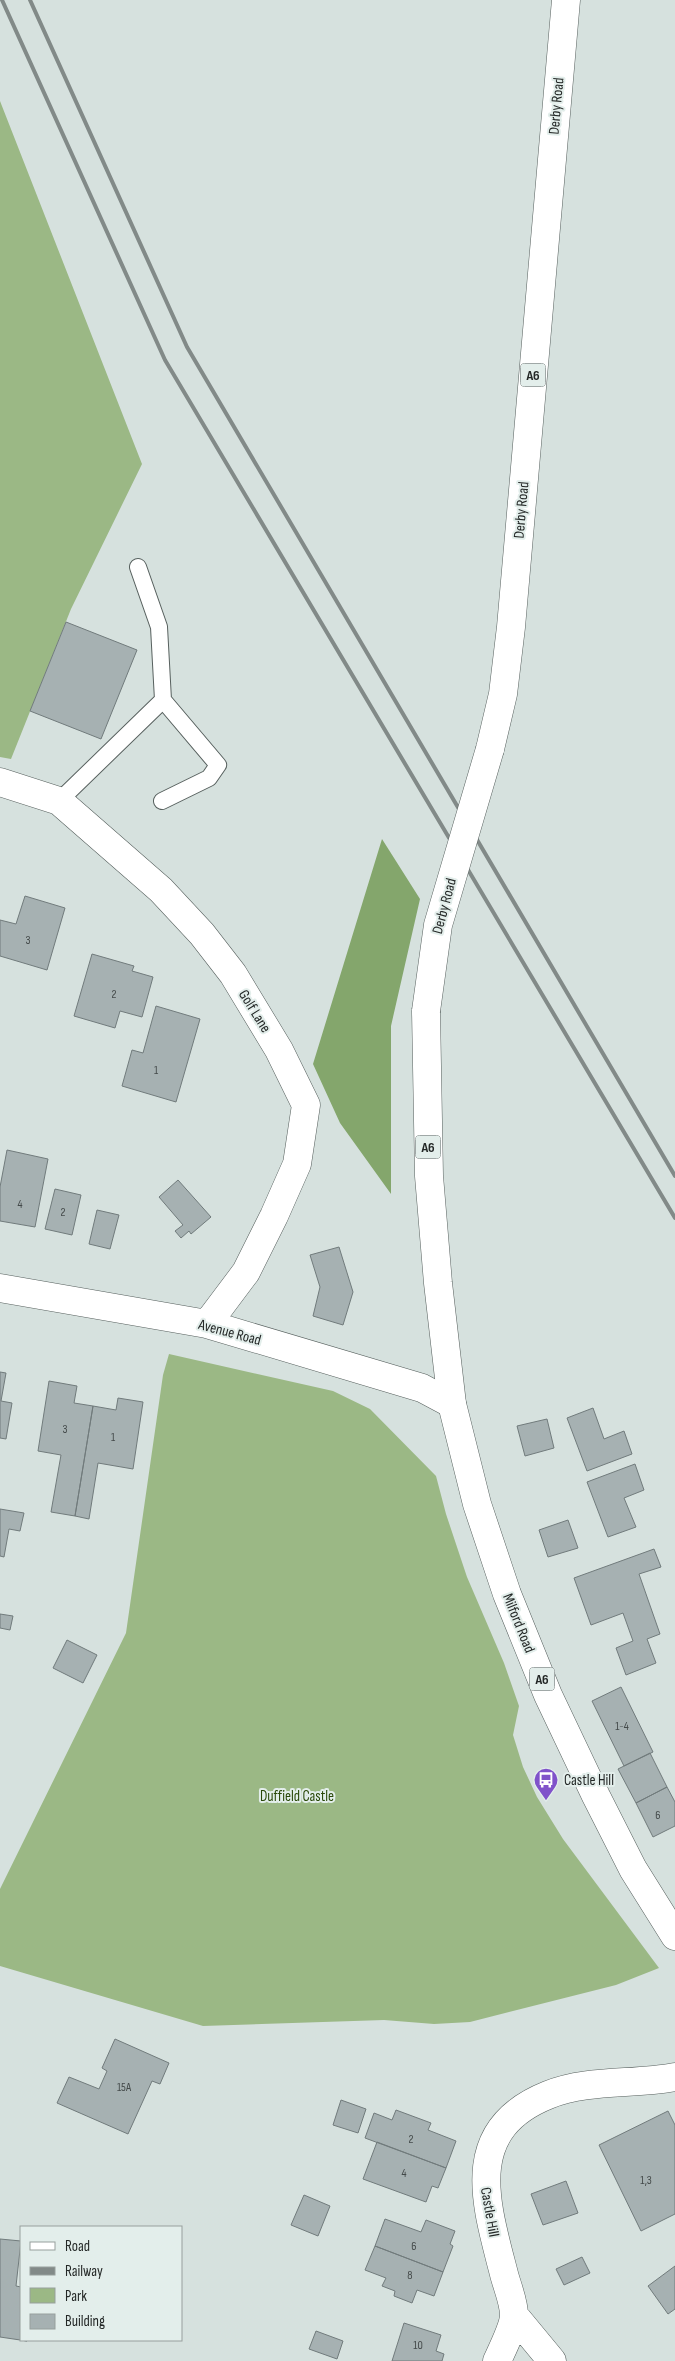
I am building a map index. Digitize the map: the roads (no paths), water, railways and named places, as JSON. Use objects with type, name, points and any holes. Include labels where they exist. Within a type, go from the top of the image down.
[{"type":"main road","name":"Derby Road","points":[[438,1283],[429,1176],[426,1011],[438,925],[490,749],[503,694],[511,627],[566,0]]},
{"type":"main road","name":"Golf Lane","points":[[0,782],[59,801],[160,890],[202,934],[233,974],[279,1050],[306,1105],[296,1164],[274,1216],[246,1272],[207,1324]]},
{"type":"main road","name":"Milford Road","points":[[438,1283],[452,1404],[477,1504],[507,1594],[548,1695],[633,1869],[675,1936]]},
{"type":"main road","name":"Avenue Road","points":[[0,1288],[207,1324],[422,1388],[452,1404]]},
{"type":"main road","name":"Castle Hill","points":[[514,2315],[486,2207],[484,2183],[494,2139],[511,2118],[528,2105],[548,2095],[578,2086],[675,2077]]},
{"type":"main road","points":[[497,2361],[514,2315]]},
{"type":"main road","points":[[514,2315],[552,2361]]},
{"type":"lane","points":[[138,567],[159,627],[163,700],[218,765],[209,778],[162,801]]},
{"type":"lane","points":[[59,801],[163,700]]},
{"type":"railway","points":[[2,0],[165,360],[675,1218]]},
{"type":"railway","points":[[30,0],[187,347],[675,1176]]},
{"type":"place","name":"Castle Hill","points":[[546,1801]]},
{"type":"park label","name":"Duffield Castle","points":[[297,1796]]}]
